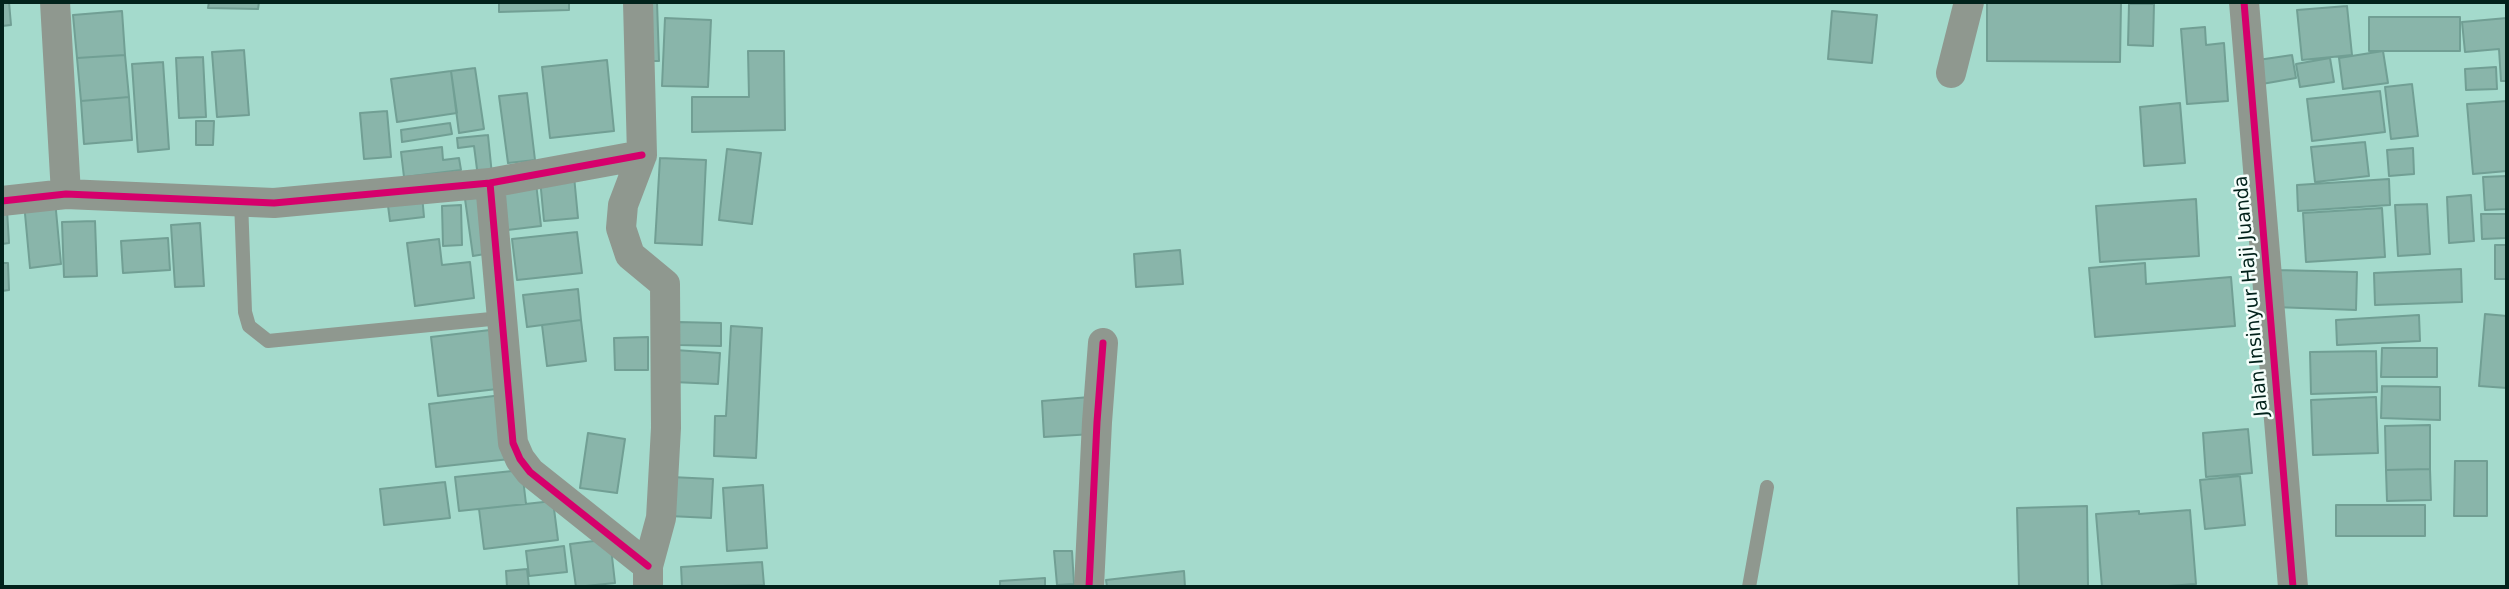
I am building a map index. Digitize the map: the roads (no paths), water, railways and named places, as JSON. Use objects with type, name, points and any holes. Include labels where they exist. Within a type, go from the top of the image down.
[{"type":"street","points":[[55,2],[66,194]]},
{"type":"street","points":[[490,183],[513,443],[530,472],[648,576],[661,518],[666,428],[665,284],[630,255],[621,228],[623,205],[642,155],[638,2]]},
{"type":"street","points":[[1951,73],[1969,2]]},
{"type":"street","name":"Jalan Insinyur Haji Juanda","points":[[2244,2],[2293,587]]},
{"type":"street","points":[[2,201],[66,194],[274,203],[490,183],[642,155]]},
{"type":"street","points":[[1089,587],[1103,342]]},
{"type":"lane","points":[[241,200],[245,312],[249,326],[268,341],[501,318]]},
{"type":"lane","points":[[1749,587],[1767,487]]}]
